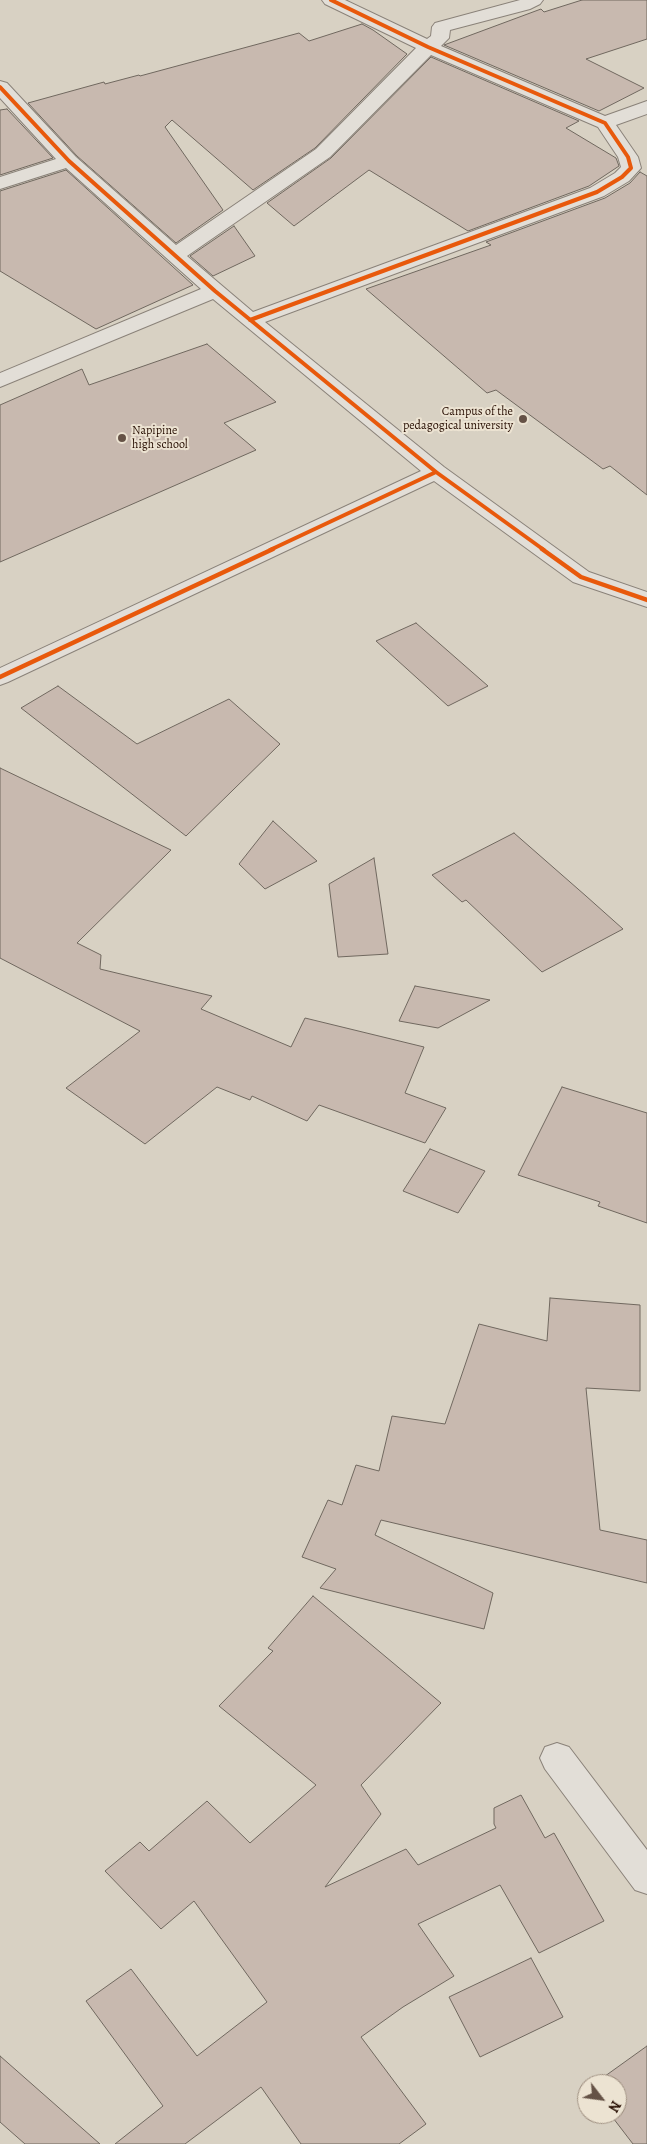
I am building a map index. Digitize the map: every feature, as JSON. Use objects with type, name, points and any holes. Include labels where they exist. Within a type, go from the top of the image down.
[{"type":"street","points":[[250,320],[597,192],[622,177],[631,168],[628,157],[605,123],[428,46],[331,0]]},
{"type":"street","points":[[174,255],[322,153],[375,102],[428,46],[440,38],[441,27],[534,0]]},
{"type":"street","points":[[0,87],[69,161],[174,255],[250,320],[436,472],[581,577],[647,600]]},
{"type":"street","points":[[605,123],[647,107]]},
{"type":"street","points":[[0,183],[69,161]]},
{"type":"street","points":[[0,381],[215,291]]},
{"type":"street","points":[[0,677],[436,472]]},
{"type":"street","points":[[557,1758],[647,1878]]},
{"type":"building","points":[[582,0],[647,0],[647,39],[586,59],[644,88],[599,111],[444,45],[541,9],[544,12]]},
{"type":"building","points":[[362,24],[407,54],[315,148],[253,190],[172,120],[165,127],[223,210],[176,243],[77,156],[28,103],[104,82],[105,84],[140,76],[299,33],[309,41]]},
{"type":"building","points":[[431,57],[579,121],[566,128],[616,158],[619,166],[589,186],[468,231],[369,170],[294,226],[267,203],[331,158]]},
{"type":"building","points":[[7,109],[53,158],[0,175],[0,110]]},
{"type":"building","points":[[66,170],[193,285],[96,329],[0,271],[0,191]]},
{"type":"building","name":"Campus of the pedagogical university","points":[[640,172],[647,176],[647,495],[610,466],[603,469],[496,390],[487,393],[366,289],[491,245],[486,242],[605,198],[630,183]]},
{"type":"building","points":[[234,226],[255,256],[213,276],[190,256]]},
{"type":"building","points":[[207,344],[276,402],[224,423],[256,450],[0,562],[0,405],[82,369],[89,385]]},
{"type":"building","points":[[416,623],[488,686],[448,706],[376,641]]},
{"type":"building","points":[[58,686],[137,744],[229,699],[280,744],[186,836],[21,708]]},
{"type":"building","points":[[0,768],[171,850],[77,943],[101,955],[100,969],[212,996],[201,1009],[291,1047],[305,1018],[424,1047],[405,1093],[446,1108],[425,1143],[319,1105],[307,1121],[252,1096],[250,1100],[217,1087],[145,1144],[66,1088],[140,1031],[0,958]]},
{"type":"building","points":[[273,821],[317,861],[265,889],[239,864]]},
{"type":"building","points":[[514,833],[623,929],[542,972],[466,900],[462,902],[432,875]]},
{"type":"building","points":[[374,858],[388,954],[338,957],[329,884]]},
{"type":"building","points":[[415,986],[490,1000],[438,1028],[399,1021]]},
{"type":"building","points":[[562,1087],[647,1113],[647,1223],[598,1206],[600,1202],[518,1175]]},
{"type":"building","points":[[430,1149],[485,1171],[458,1213],[403,1191]]},
{"type":"building","points":[[550,1298],[640,1305],[640,1391],[586,1388],[600,1530],[647,1540],[647,1583],[381,1520],[375,1535],[493,1593],[484,1629],[320,1588],[336,1569],[302,1557],[328,1500],[342,1505],[356,1465],[379,1471],[392,1416],[445,1424],[479,1324],[547,1341]]},
{"type":"building","points":[[313,1596],[441,1703],[361,1785],[381,1814],[325,1887],[406,1849],[418,1865],[496,1828],[494,1824],[494,1808],[521,1795],[545,1838],[554,1833],[604,1921],[539,1953],[500,1885],[418,1924],[454,1976],[403,2007],[361,2037],[426,2124],[399,2144],[301,2144],[261,2087],[185,2144],[115,2144],[163,2106],[86,2001],[131,1969],[197,2056],[267,2002],[194,1901],[161,1929],[105,1871],[140,1842],[149,1851],[207,1801],[250,1843],[316,1785],[219,1706],[273,1651],[268,1648]]},
{"type":"building","points":[[531,1958],[563,2017],[480,2057],[449,1997]]},
{"type":"building","points":[[647,2046],[647,2144],[633,2144],[618,2124],[627,2124],[627,2074],[608,2074]]},
{"type":"building","points":[[0,2056],[100,2144],[25,2144],[0,2122]]},
{"type":"cycle path","points":[[250,320],[597,192],[622,177],[631,168],[628,157],[605,123],[428,47],[331,0]]},
{"type":"cycle path","points":[[0,87],[69,161],[215,291],[436,472],[581,577],[647,600]]},
{"type":"cycle path","points":[[0,677],[436,472]]},
{"type":"place","name":"Campus of the pedagogical university","points":[[523,419]]},
{"type":"place","name":"Napipine high school","points":[[122,438]]}]
